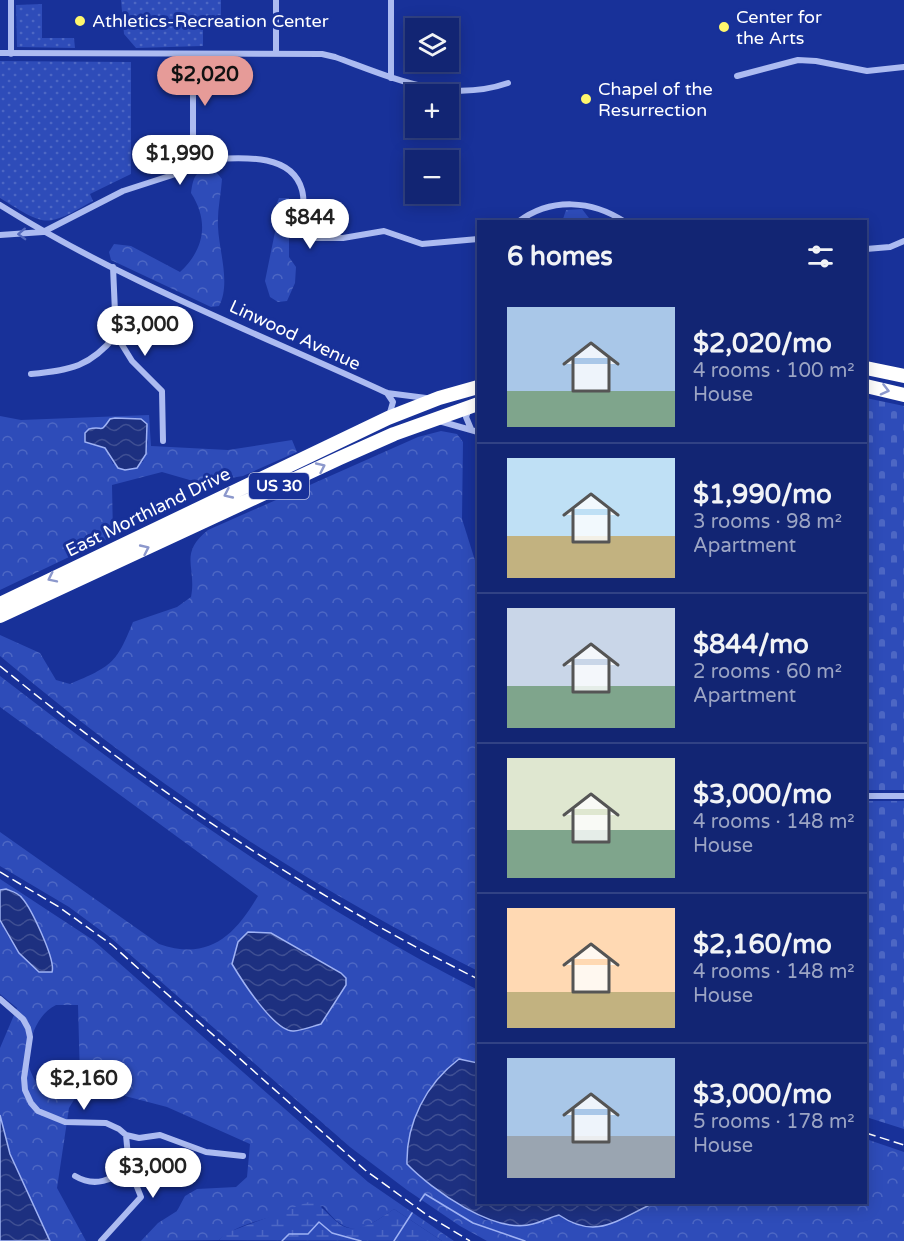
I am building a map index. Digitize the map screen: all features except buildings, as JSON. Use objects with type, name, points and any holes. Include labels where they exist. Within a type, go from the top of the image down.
[{"type":"highway","points":[[867,368],[904,376]]},
{"type":"highway","points":[[867,386],[904,395]]},
{"type":"highway","name":"East Morthland Drive","points":[[0,604],[388,418],[439,398],[477,387]]},
{"type":"highway","name":"East Morthland Drive","points":[[0,616],[340,458],[474,405]]},
{"type":"street","points":[[11,0],[11,54]]},
{"type":"street","points":[[276,0],[276,54]]},
{"type":"street","points":[[391,0],[391,78]]},
{"type":"street","points":[[0,54],[329,55],[417,87],[456,93],[487,90],[508,84]]},
{"type":"street","points":[[0,235],[43,232],[123,191],[191,169],[193,160],[193,54]]},
{"type":"street","points":[[737,76],[798,60],[816,61],[867,71],[904,67]]},
{"type":"street","points":[[193,160],[267,160],[286,167],[298,180],[302,189],[304,232],[313,238],[352,237],[384,231],[422,244],[477,239]]},
{"type":"street","points":[[522,220],[549,206],[573,204],[597,208],[621,220]]},
{"type":"street","name":"Linwood Avenue","points":[[0,205],[43,232],[113,267],[387,393],[414,398],[439,398]]},
{"type":"street","points":[[867,249],[890,247],[904,241]]},
{"type":"street","points":[[113,267],[116,334],[132,361],[162,391],[163,441]]},
{"type":"street","points":[[31,374],[66,370],[84,365],[97,356],[116,334]]},
{"type":"street","points":[[387,393],[393,402],[392,412],[388,418]]},
{"type":"street","points":[[474,405],[466,417],[475,431]]},
{"type":"street","points":[[429,421],[475,431]]},
{"type":"street","points":[[867,796],[904,796]]},
{"type":"street","points":[[0,999],[23,1019],[28,1028],[30,1037],[24,1078],[31,1103],[50,1117],[65,1122],[105,1123],[126,1135],[139,1138],[160,1135],[206,1152],[243,1156]]},
{"type":"street","points":[[101,1241],[141,1197],[129,1167],[126,1135]]},
{"type":"street","points":[[75,1176],[84,1181],[101,1181],[117,1176],[129,1167]]},
{"type":"green space","points":[[121,0],[221,0],[221,17],[203,18],[203,46],[136,48],[124,34]]},
{"type":"green space","points":[[42,4],[42,38],[74,38],[75,48],[17,47],[16,5]]},
{"type":"green space","points":[[0,61],[131,62],[131,174],[90,194],[93,201],[55,220],[37,219],[0,198]]},
{"type":"green space","points":[[206,168],[216,172],[222,179],[218,221],[224,288],[219,306],[211,307],[111,260],[109,252],[114,244],[131,246],[180,272],[195,254],[202,234],[200,214],[191,193],[195,178]]},
{"type":"green space","points":[[279,198],[289,198],[289,257],[296,267],[295,283],[287,301],[278,302],[270,297],[265,281]]},
{"type":"green space","points":[[582,209],[590,220],[563,220],[566,210]]},
{"type":"green space","points":[[867,398],[904,406],[904,790],[867,790]]},
{"type":"green space","points":[[149,415],[151,446],[228,450],[292,440],[297,452],[243,476],[200,483],[162,472],[112,485],[113,536],[0,590],[0,416],[21,420]],"holes":[[[121,418],[141,419],[148,442],[143,462],[113,464],[105,448],[85,442],[93,428],[102,430],[107,423]]]},
{"type":"green space","points":[[441,431],[457,434],[463,442],[462,519],[477,567],[477,970],[351,903],[230,828],[113,746],[0,656],[0,635],[40,653],[56,680],[70,684],[95,673],[104,668],[117,655],[133,622],[177,607],[191,597],[191,554],[194,546],[208,530],[418,437]]},
{"type":"green space","points":[[0,676],[114,762],[232,844],[353,921],[477,989],[477,1063],[458,1059],[420,1177],[485,1220],[531,1225],[559,1214],[573,1222],[597,1227],[619,1221],[652,1204],[867,1204],[867,1139],[904,1152],[904,1241],[487,1241],[460,1226],[407,1190],[350,1147],[111,938],[69,907],[0,866],[0,832],[159,944],[192,949],[218,942],[239,923],[258,896],[0,707]],"holes":[[[346,985],[321,1024],[295,1031],[286,1030],[274,1022],[250,992]]]},
{"type":"green space","points":[[867,801],[904,801],[904,1129],[867,1117]]},
{"type":"green space","points":[[0,879],[93,940],[368,1182],[454,1241],[442,1241],[394,1209],[364,1227],[348,1228],[332,1217],[323,1206],[254,1222],[219,1240],[141,1241],[158,1223],[177,1211],[185,1196],[197,1189],[236,1187],[247,1177],[250,1144],[167,1107],[83,1085],[69,1108],[57,1188],[86,1241],[50,1241],[10,1154],[0,1115],[0,1048],[17,1008],[0,994],[0,920],[9,938],[6,889],[0,890]],"holes":[[[56,1005],[78,1005],[80,1079],[40,1091],[28,1065],[35,1028],[49,1009]]]},
{"type":"green space","points":[[311,1201],[337,1222],[351,1228],[366,1226],[394,1209],[442,1241],[219,1240],[226,1233]]},
{"type":"water","points":[[110,419],[141,419],[147,424],[146,454],[137,468],[125,470],[118,468],[105,448],[85,442],[85,433],[89,429],[102,428]]},
{"type":"water","points":[[6,889],[21,896],[31,912],[47,946],[52,972],[39,972],[19,953],[0,920],[0,890]]},
{"type":"water","points":[[248,932],[271,933],[346,978],[346,985],[321,1024],[297,1031],[286,1029],[268,1015],[259,1004],[232,964],[238,942]]},
{"type":"water","points":[[459,1059],[477,1063],[477,1204],[652,1204],[618,1221],[596,1227],[573,1223],[559,1215],[533,1224],[518,1226],[483,1217],[448,1197],[407,1164],[414,1119],[428,1092],[447,1069]]},
{"type":"water","points":[[0,1115],[10,1154],[50,1241],[0,1241]]},
{"type":"waterway","points":[[420,1201],[425,1194],[473,1223],[525,1241]]},
{"type":"waterway","points":[[394,1241],[412,1213]]},
{"type":"waterway","points":[[282,1241],[289,1234],[308,1234],[319,1222],[332,1233],[361,1241]]},
{"type":"railway","points":[[0,666],[113,754],[230,836],[352,911],[477,978]]},
{"type":"railway","points":[[0,872],[59,907],[112,945],[365,1170],[427,1215],[470,1241]]},
{"type":"railway","points":[[867,1133],[904,1145]]},
{"type":"place","name":"Athletics-Recreation Center","points":[[80,21]]},
{"type":"place","name":"Center for the Arts","points":[[724,27]]},
{"type":"place","name":"Chapel of the Resurrection","points":[[586,99]]}]
